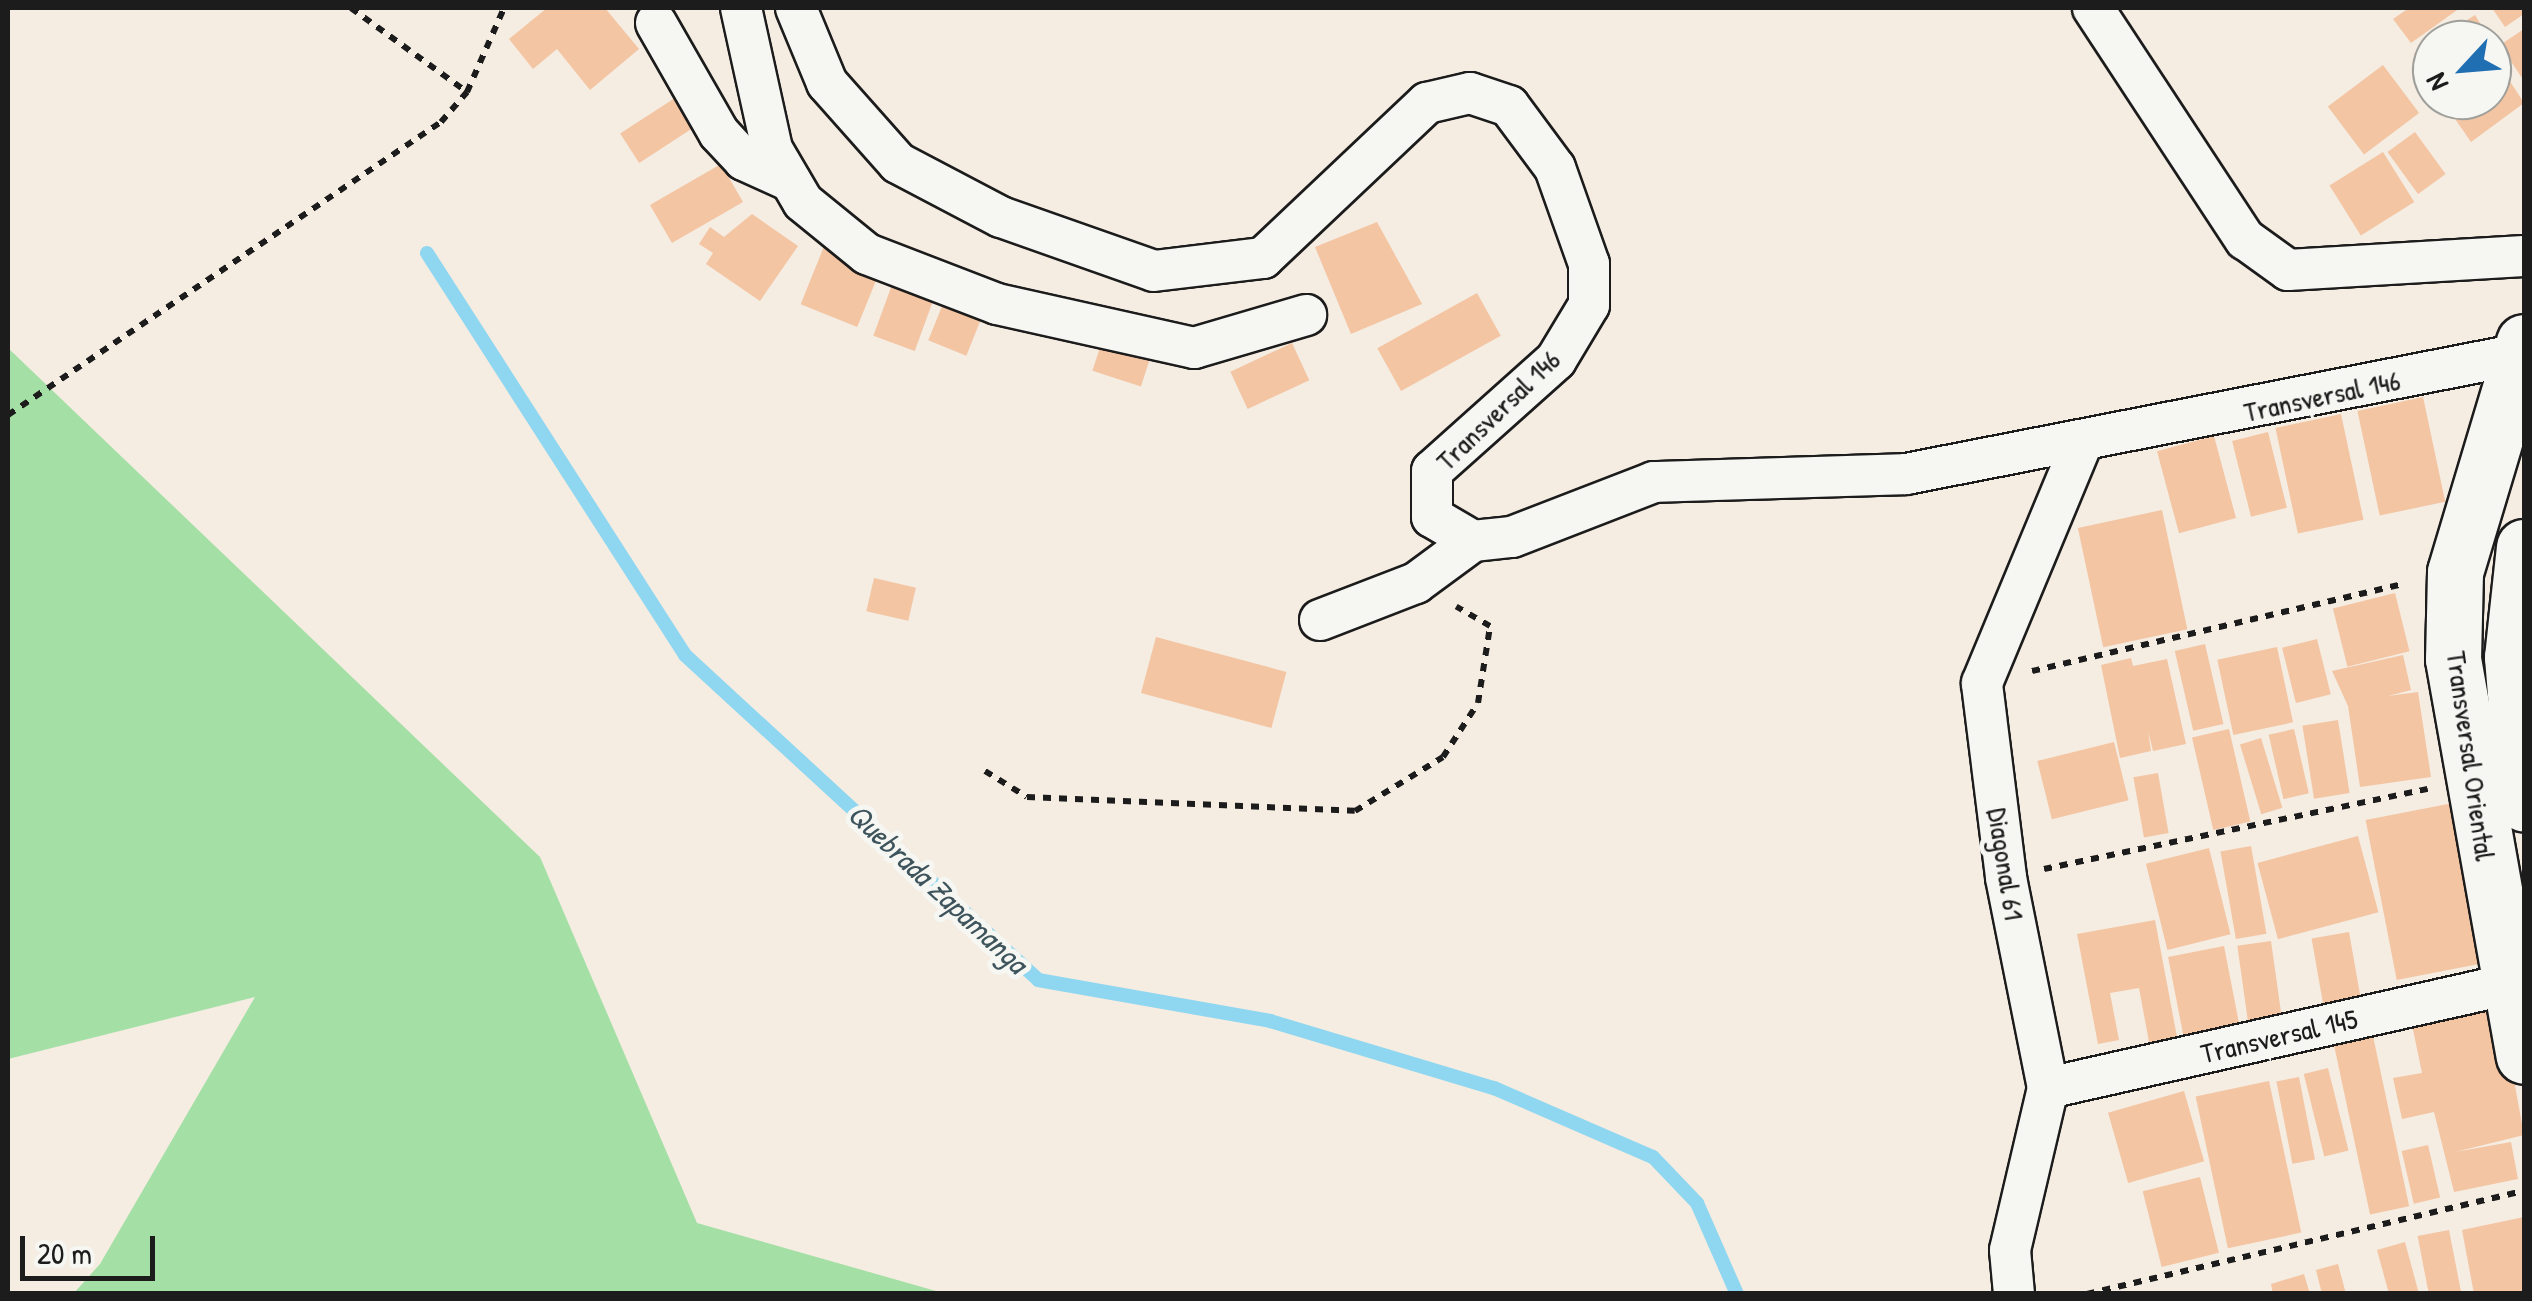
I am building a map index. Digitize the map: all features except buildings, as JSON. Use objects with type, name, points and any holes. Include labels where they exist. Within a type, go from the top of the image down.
[{"type":"main road","name":"Transversal Oriental","points":[[2522,348],[2455,572],[2454,659],[2469,780],[2517,982],[2524,1056]]},
{"type":"main road","name":"Transversal Oriental","points":[[2524,547],[2512,684],[2524,804]]},
{"type":"street","points":[[740,8],[772,149],[790,180],[867,254],[997,304],[1194,348],[1306,315]]},
{"type":"street","name":"Transversal 146","points":[[796,8],[828,84],[898,162],[1000,218],[1154,272],[1263,258],[1428,103],[1470,93],[1509,106],[1567,196],[1589,264],[1589,304],[1556,360],[1432,471],[1432,516],[1473,541],[1512,537],[1654,482],[1906,474],[2080,446],[2522,348]]},
{"type":"street","points":[[2093,8],[2245,239],[2288,270],[2524,256]]},
{"type":"street","points":[[656,23],[719,133],[744,160],[790,180]]},
{"type":"street","name":"Diagonal 61","points":[[2014,1294],[2010,1250],[2048,1088],[2006,877],[1982,683],[2080,446]]},
{"type":"street","points":[[1320,620],[1416,583],[1473,541]]},
{"type":"street","name":"Transversal 145","points":[[2048,1088],[2517,982]]},
{"type":"path","points":[[351,8],[466,92]]},
{"type":"path","points":[[8,415],[440,122],[466,92],[504,8]]},
{"type":"path","points":[[1982,683],[2455,572]]},
{"type":"path","points":[[984,770],[1027,797],[1355,811],[1443,757],[1478,703],[1490,626],[1416,583]]},
{"type":"path","points":[[2006,877],[2469,780]]},
{"type":"path","points":[[2087,1294],[2524,1191]]},
{"type":"green space","points":[[8,348],[540,857],[697,1223],[943,1293],[74,1293],[100,1264],[255,997],[8,1059]]},
{"type":"waterway","name":"Quebrada Zapamanga","points":[[427,253],[685,655],[1038,980],[1270,1021],[1494,1088],[1653,1157],[1697,1203],[1737,1294]]}]
